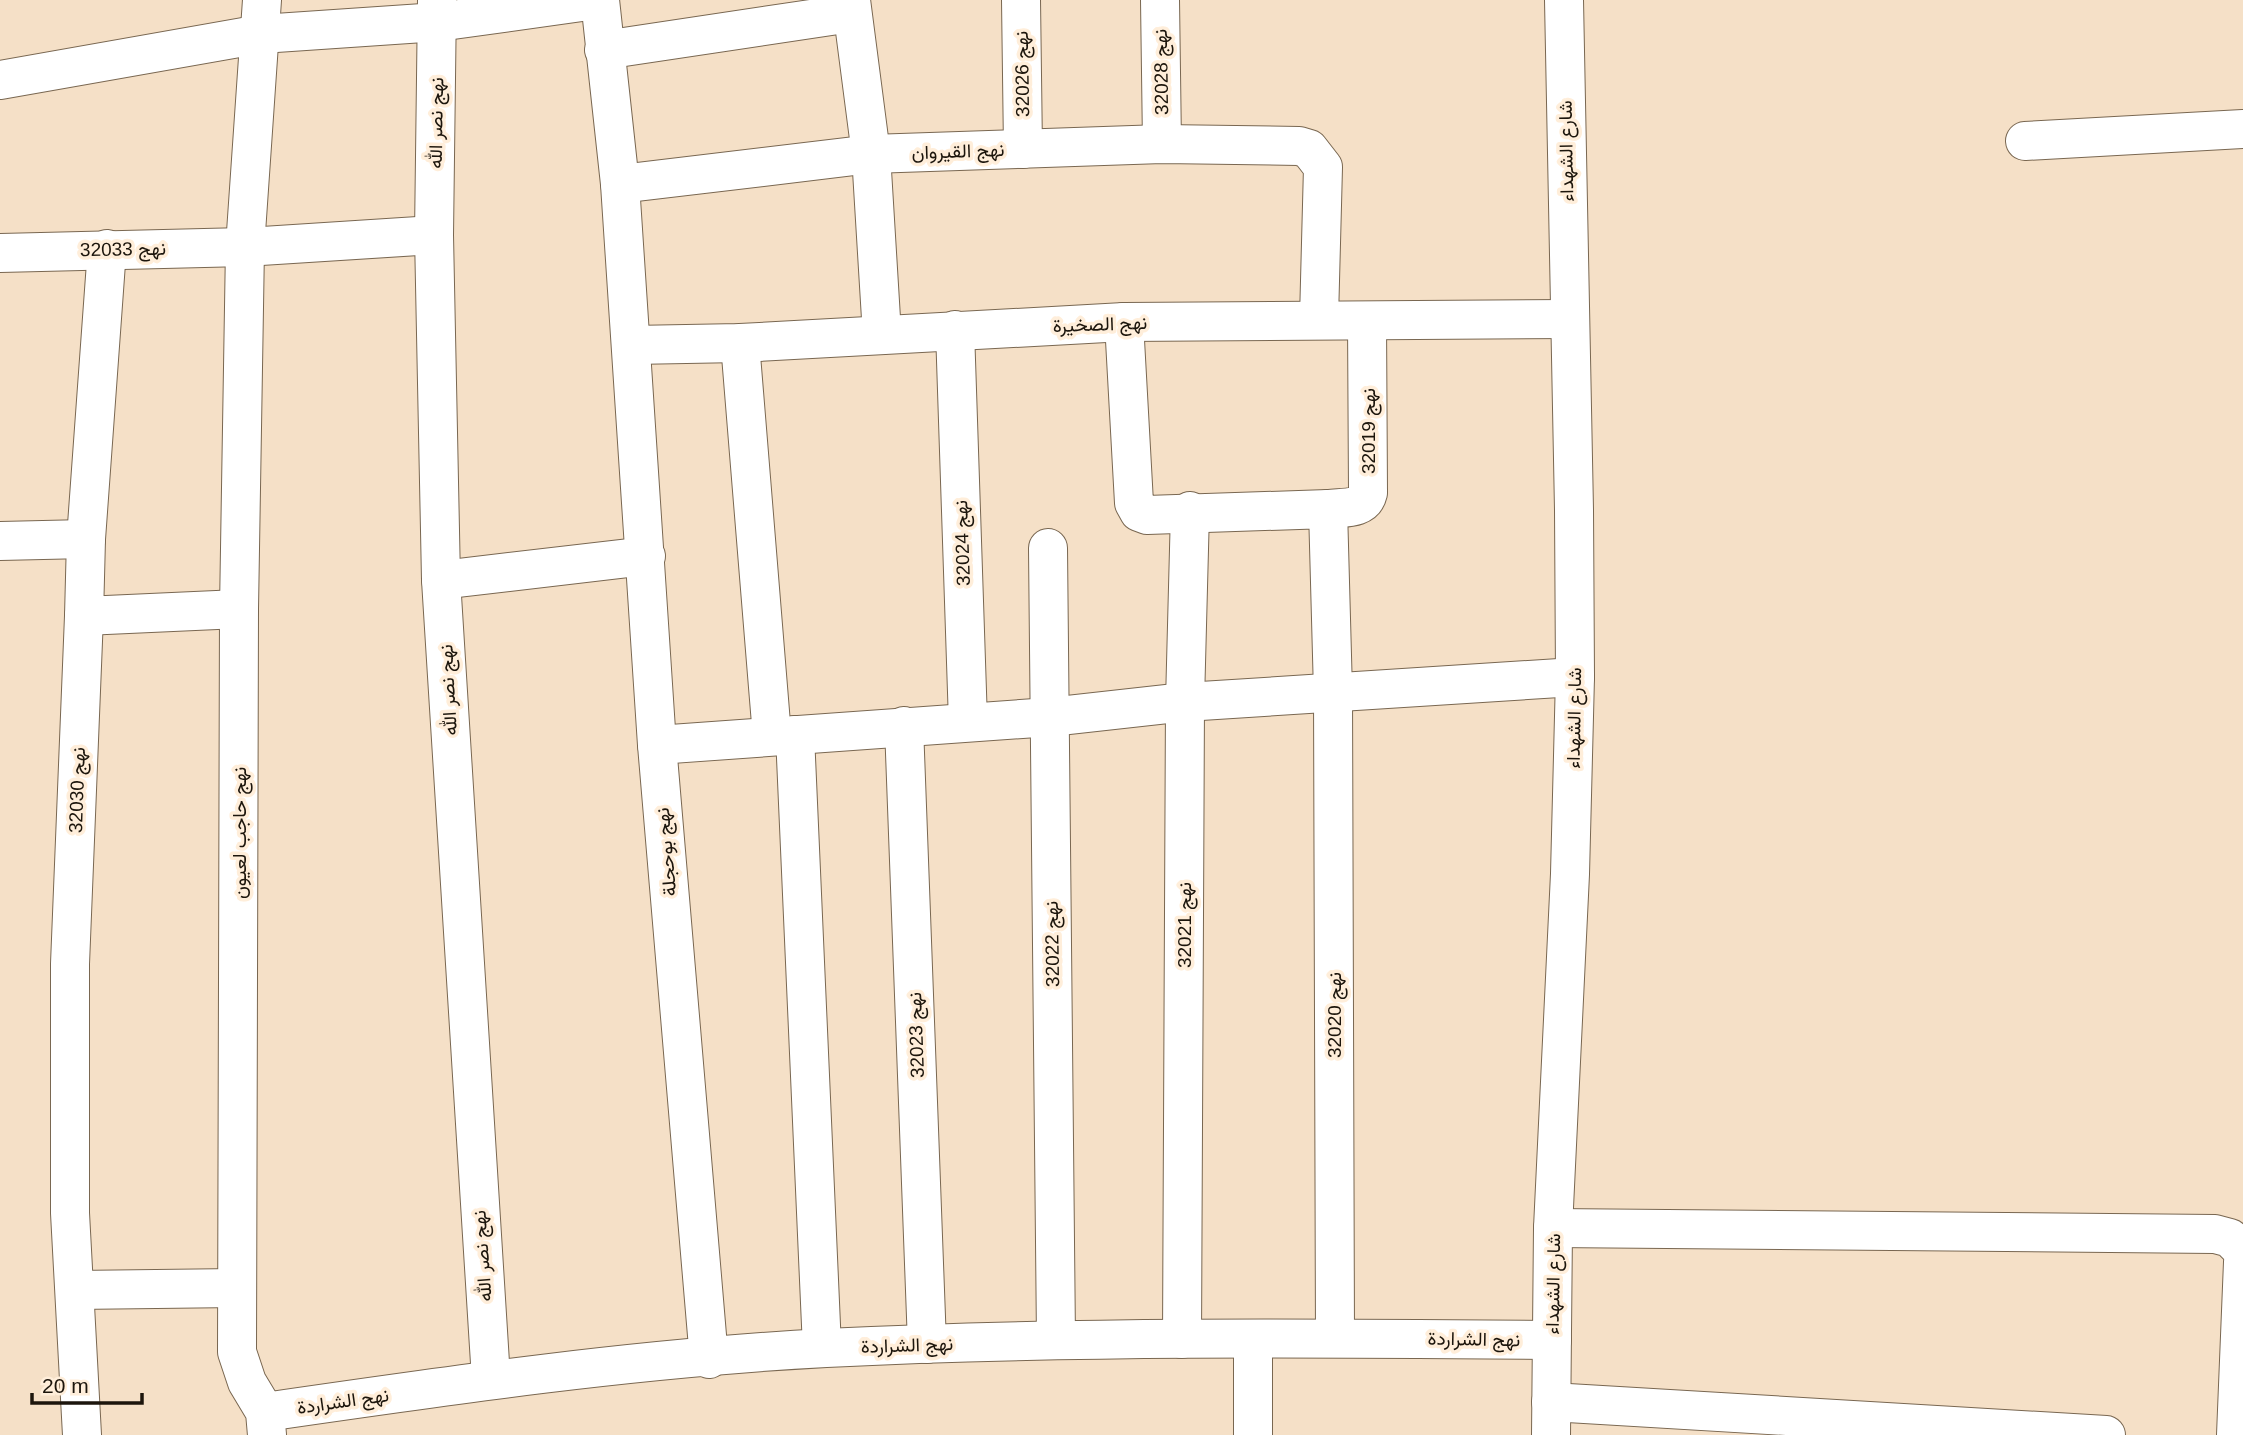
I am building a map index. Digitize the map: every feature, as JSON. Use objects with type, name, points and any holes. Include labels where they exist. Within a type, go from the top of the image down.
[{"type":"street","points":[[0,80],[262,17],[438,11],[598,0]]},
{"type":"street","name":"نهج بوحجلة","points":[[598,0],[620,184],[657,745],[709,1359]]},
{"type":"street","name":"نهج 32026","points":[[1021,0],[1023,149]]},
{"type":"street","name":"نهج 32028","points":[[1160,0],[1162,144]]},
{"type":"street","name":"شارع الشهداء","points":[[1551,1418],[1553,1228],[1570,874],[1574,677],[1574,510],[1564,0]]},
{"type":"street","points":[[604,50],[851,7],[871,154],[882,335]]},
{"type":"street","name":"نهج نصر الله","points":[[438,11],[434,236],[441,580],[491,1379]]},
{"type":"street","name":"نهج حاجب لعيون","points":[[262,17],[245,247],[239,609],[237,1352],[266,1423]]},
{"type":"street","points":[[2025,141],[2243,129]]},
{"type":"street","name":"نهج القيروان","points":[[620,184],[871,154],[1162,144],[1299,146],[1309,149],[1323,167],[1319,319]]},
{"type":"street","name":"نهج 32033","points":[[0,253],[245,247],[434,236]]},
{"type":"street","name":"نهج 32030","points":[[82,1435],[70,1213],[70,964],[86,539],[107,249]]},
{"type":"street","name":"نهج الصخيرة","points":[[632,345],[882,335],[956,347],[1124,322],[1569,319]]},
{"type":"street","name":"نهج 32019","points":[[1124,322],[1134,503],[1139,512],[1147,515],[1190,511],[1328,509],[1360,505],[1366,501],[1367,321]]},
{"type":"street","points":[[740,342],[784,736],[822,1348]]},
{"type":"street","name":"نهج 32024","points":[[956,347],[968,722]]},
{"type":"street","name":"نهج 32020","points":[[1328,509],[1333,692],[1335,1338]]},
{"type":"street","name":"نهج 32021","points":[[1182,1339],[1185,702],[1190,511]]},
{"type":"street","points":[[0,541],[86,539]]},
{"type":"street","name":"نهج 32022","points":[[1048,548],[1056,1339]]},
{"type":"street","points":[[441,580],[646,556]]},
{"type":"street","points":[[84,616],[239,609]]},
{"type":"street","points":[[657,745],[1049,717],[1185,702],[1574,677]]},
{"type":"street","name":"نهج 32023","points":[[904,726],[927,1344]]},
{"type":"street","points":[[1553,1228],[2215,1234],[2230,1238],[2243,1251]]},
{"type":"street","points":[[2236,1435],[2243,1262]]},
{"type":"street","points":[[75,1290],[237,1287]]},
{"type":"street","name":"نهج الشراردة","points":[[266,1423],[491,1379],[822,1348],[1056,1339],[1552,1340]]},
{"type":"street","points":[[1253,1339],[1253,1435]]},
{"type":"street","points":[[1551,1418],[2106,1435]]}]
